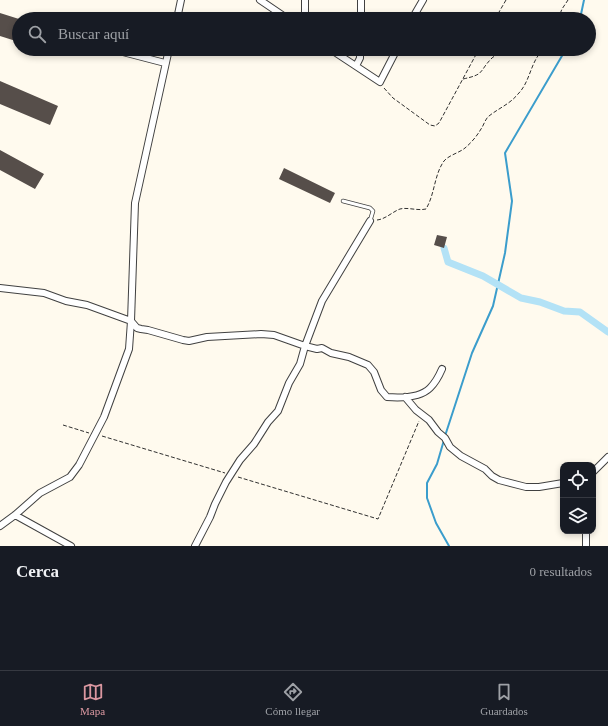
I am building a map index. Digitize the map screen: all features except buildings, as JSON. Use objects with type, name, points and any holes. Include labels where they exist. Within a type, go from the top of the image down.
[{"type":"street","points":[[178,12],[181,0]]},
{"type":"street","points":[[260,0],[278,12]]},
{"type":"street","points":[[305,0],[305,12]]},
{"type":"street","points":[[361,0],[361,12]]},
{"type":"street","points":[[417,0],[417,10]]},
{"type":"street","points":[[417,10],[423,0]]},
{"type":"street","points":[[139,56],[166,63]]},
{"type":"street","points":[[0,526],[40,493],[70,477],[79,465],[104,417],[129,349],[135,203],[168,56]]},
{"type":"street","points":[[341,56],[380,82],[393,56]]},
{"type":"street","points":[[356,66],[360,56]]},
{"type":"street","points":[[195,546],[210,517],[220,492],[240,460],[254,444],[268,422],[278,411],[300,364],[305,346],[322,301],[370,221]]},
{"type":"street","points":[[0,288],[44,293],[66,301],[87,306],[131,322],[137,328],[189,341],[207,337],[261,334],[274,335],[317,349],[322,348],[331,353],[361,361],[371,368],[381,390],[387,397],[405,397],[427,391],[442,369]]},
{"type":"street","points":[[405,397],[429,420],[438,432],[445,438],[450,447],[461,456],[485,468],[492,476],[499,480],[526,487],[538,487],[560,483]]},
{"type":"street","points":[[596,469],[606,457],[608,457]]},
{"type":"street","points":[[15,515],[71,546]]},
{"type":"street","points":[[586,534],[586,546]]},
{"type":"lane","points":[[343,201],[370,208],[373,211],[370,221]]},
{"type":"path","points":[[499,12],[506,0]]},
{"type":"path","points":[[561,12],[568,0]]},
{"type":"path","points":[[380,82],[386,92],[393,98],[432,126],[438,123],[475,56]]},
{"type":"path","points":[[462,80],[477,76],[496,56]]},
{"type":"path","points":[[370,221],[382,220],[402,209],[418,211],[426,209],[430,202],[438,170],[446,159],[464,148],[474,139],[487,117],[504,107],[519,93],[528,80],[534,62],[538,56]]},
{"type":"path","points":[[63,425],[378,519],[422,414]]},
{"type":"waterway","points":[[581,12],[584,0]]},
{"type":"waterway","points":[[445,436],[472,353],[493,306],[505,253],[512,201],[505,153],[562,56]]},
{"type":"waterway","points":[[444,248],[448,262],[483,276],[521,298],[540,302],[564,311],[580,312],[608,332]]},
{"type":"waterway","points":[[444,440],[437,464],[427,483],[427,498],[436,523],[449,546]]}]
